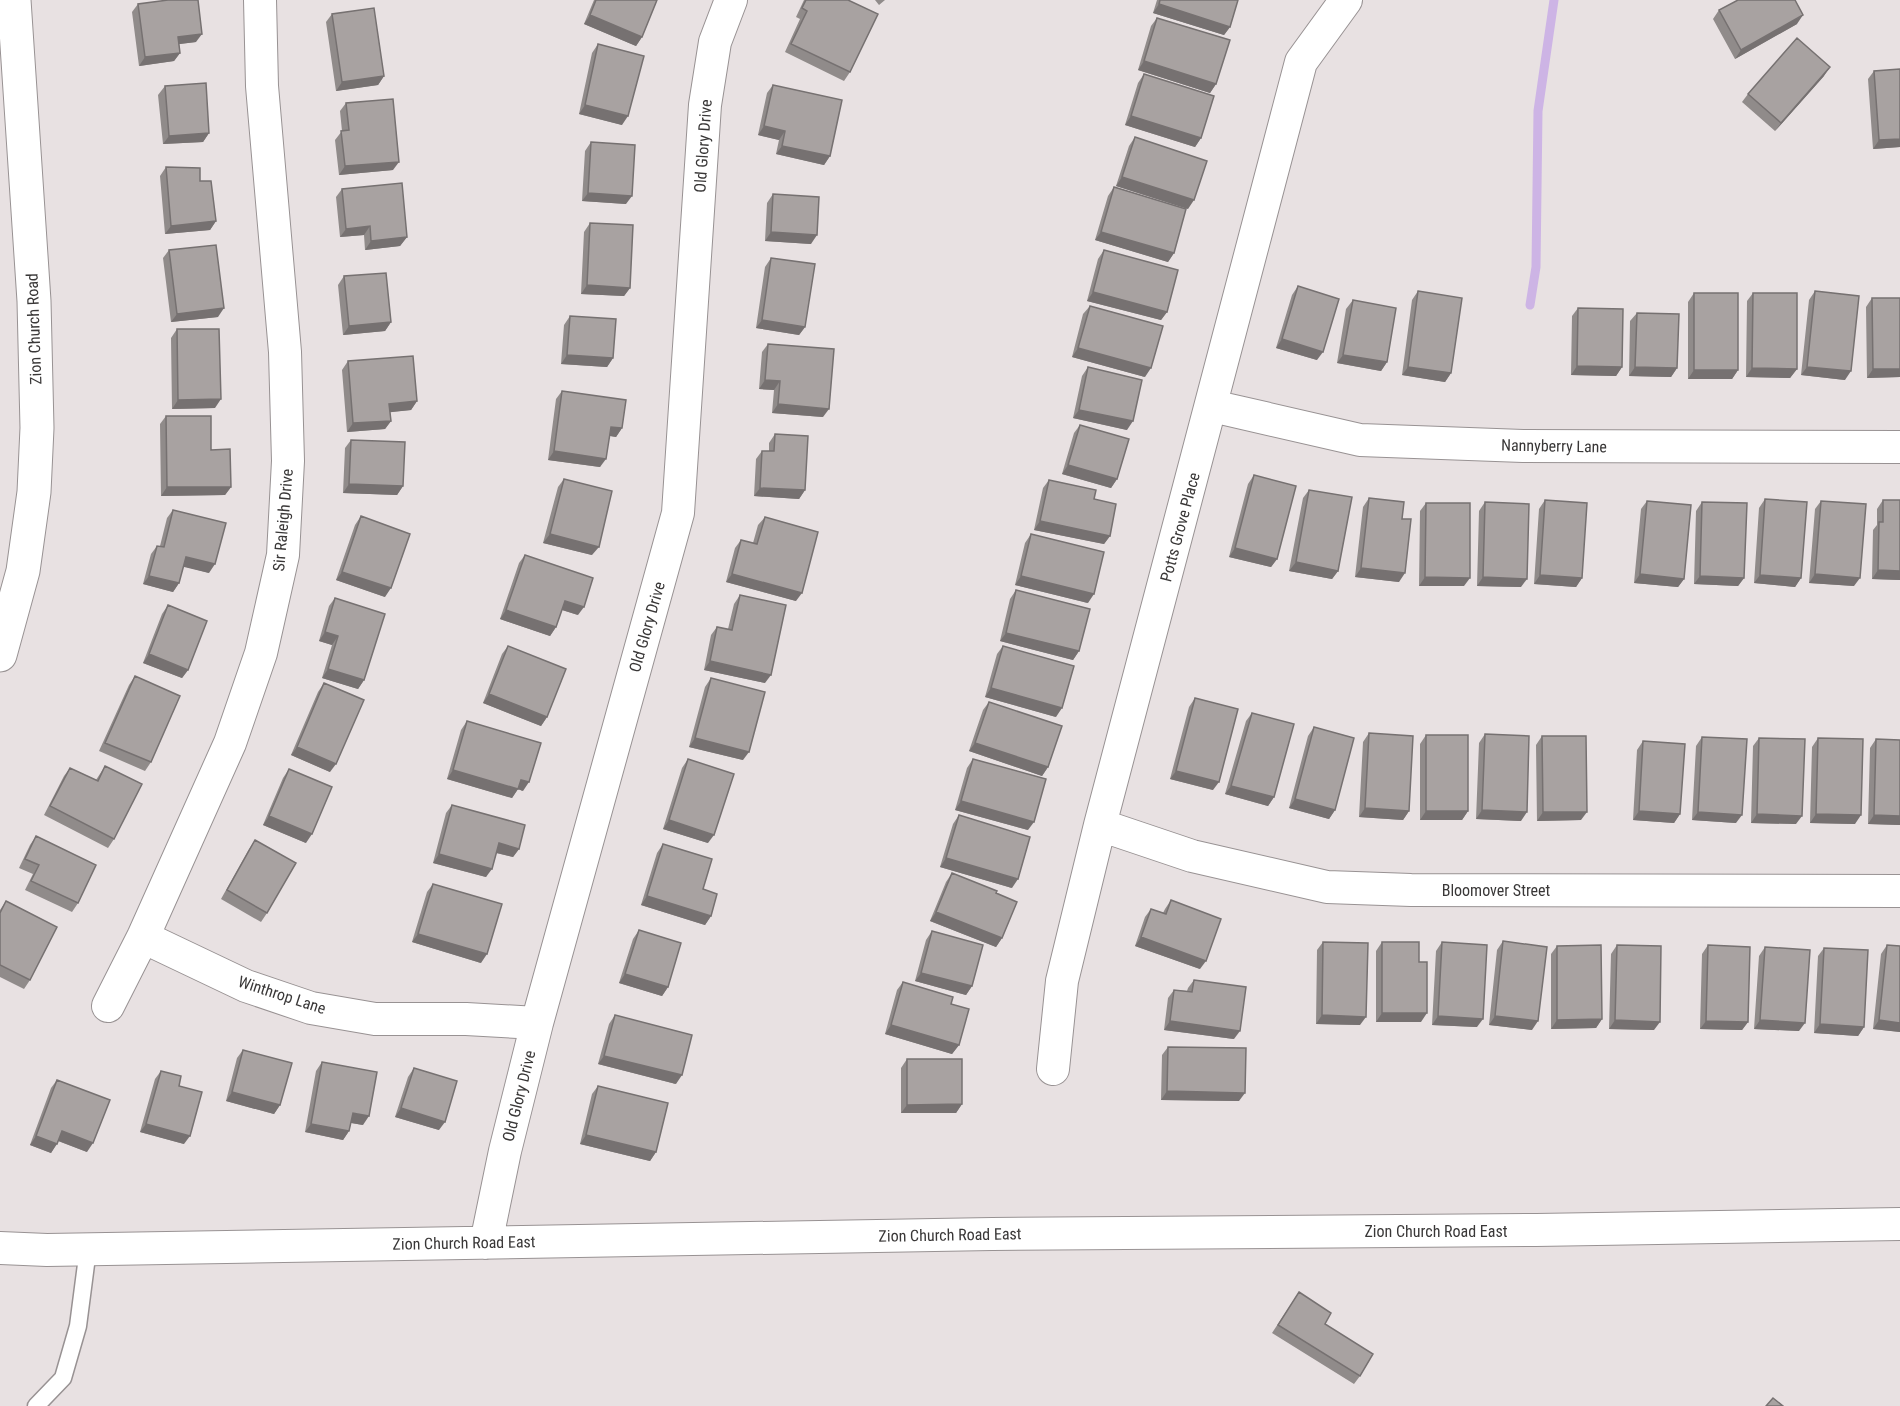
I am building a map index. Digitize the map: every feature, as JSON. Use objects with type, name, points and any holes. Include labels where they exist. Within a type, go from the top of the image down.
[{"type":"street","name":"Zion Church Road","points":[[0,655],[23,571],[34,492],[37,428],[34,301],[14,0]]},
{"type":"street","name":"Sir Raleigh Drive","points":[[108,1006],[143,937],[231,743],[261,653],[283,555],[288,461],[285,352],[262,86],[260,0]]},
{"type":"street","name":"Old Glory Drive","points":[[486,1243],[505,1151],[537,1023],[678,513],[705,105],[715,42],[731,0]]},
{"type":"street","name":"Potts Grove Place","points":[[1053,1069],[1062,981],[1100,825],[1301,62],[1346,0]]},
{"type":"street","name":"Nannyberry Lane","points":[[1212,406],[1360,440],[1523,446],[1900,447]]},
{"type":"street","name":"Bloomover Street","points":[[1100,825],[1192,856],[1327,887],[1411,890],[1900,891]]},
{"type":"street","name":"Winthrop Lane","points":[[143,937],[246,986],[311,1008],[375,1019],[466,1019],[537,1023]]},
{"type":"street","name":"Zion Church Road East","points":[[0,1248],[88,1249],[957,1234],[1524,1230],[1900,1224]]},
{"type":"lane","points":[[36,1406],[63,1378],[78,1326],[88,1249]]},
{"type":"building","points":[[168,0],[198,0],[202,34],[178,37],[180,53],[145,57],[138,4]]},
{"type":"building","points":[[596,0],[657,0],[642,37],[590,15]]},
{"type":"building","points":[[806,0],[848,0],[878,14],[850,72],[791,44],[807,11],[802,8]]},
{"type":"building","points":[[1160,0],[1238,0],[1230,27],[1159,4]]},
{"type":"building","points":[[1738,0],[1795,0],[1803,15],[1741,50],[1719,10]]},
{"type":"building","points":[[374,8],[384,76],[342,82],[332,14]]},
{"type":"building","points":[[1157,18],[1230,40],[1216,84],[1144,61]]},
{"type":"building","points":[[1797,38],[1830,67],[1781,123],[1748,94]]},
{"type":"building","points":[[598,44],[644,56],[628,116],[585,105]]},
{"type":"building","points":[[1900,69],[1900,139],[1879,140],[1874,71]]},
{"type":"building","points":[[1144,74],[1214,96],[1201,138],[1131,116]]},
{"type":"building","points":[[206,83],[209,133],[169,136],[165,86]]},
{"type":"building","points":[[773,85],[842,100],[830,156],[782,146],[785,131],[764,126]]},
{"type":"building","points":[[393,99],[399,162],[345,166],[341,131],[349,130],[346,103]]},
{"type":"building","points":[[1135,137],[1207,161],[1194,200],[1122,177]]},
{"type":"building","points":[[591,142],[635,145],[632,196],[588,193]]},
{"type":"building","points":[[166,167],[200,168],[200,181],[211,181],[216,221],[171,226]]},
{"type":"building","points":[[402,183],[407,237],[371,241],[370,226],[346,229],[342,189]]},
{"type":"building","points":[[1114,187],[1186,209],[1174,253],[1101,232]]},
{"type":"building","points":[[773,194],[819,197],[817,235],[771,232]]},
{"type":"building","points":[[590,223],[633,225],[630,288],[587,285]]},
{"type":"building","points":[[216,245],[224,308],[177,314],[169,250]]},
{"type":"building","points":[[1104,250],[1178,270],[1167,312],[1093,292]]},
{"type":"building","points":[[771,258],[815,264],[805,327],[762,320]]},
{"type":"building","points":[[386,273],[391,322],[349,326],[344,276]]},
{"type":"building","points":[[1298,286],[1339,299],[1323,352],[1282,339]]},
{"type":"building","points":[[1418,291],[1462,298],[1451,373],[1408,367]]},
{"type":"building","points":[[1815,291],[1859,296],[1851,371],[1807,367]]},
{"type":"building","points":[[1694,293],[1738,293],[1738,370],[1694,370]]},
{"type":"building","points":[[1753,293],[1797,293],[1797,369],[1752,368]]},
{"type":"building","points":[[1872,298],[1900,298],[1900,369],[1873,369]]},
{"type":"building","points":[[1353,300],[1396,308],[1387,362],[1343,355]]},
{"type":"building","points":[[1090,306],[1163,326],[1151,368],[1078,348]]},
{"type":"building","points":[[1578,308],[1623,309],[1622,367],[1577,366]]},
{"type":"building","points":[[1637,313],[1679,314],[1677,368],[1635,367]]},
{"type":"building","points":[[570,316],[616,319],[613,358],[567,355]]},
{"type":"building","points":[[177,329],[219,329],[221,399],[178,400]]},
{"type":"building","points":[[768,344],[834,349],[829,409],[778,404],[780,381],[765,380]]},
{"type":"building","points":[[413,356],[417,401],[389,404],[391,421],[353,423],[348,361]]},
{"type":"building","points":[[1088,367],[1142,380],[1133,421],[1079,410]]},
{"type":"building","points":[[562,391],[626,400],[622,428],[611,427],[606,459],[554,451]]},
{"type":"building","points":[[166,416],[211,416],[211,450],[230,449],[231,487],[167,487]]},
{"type":"building","points":[[1080,425],[1129,439],[1117,479],[1068,465]]},
{"type":"building","points":[[775,434],[808,436],[805,490],[760,488],[762,451],[774,451]]},
{"type":"building","points":[[351,440],[405,442],[403,486],[349,484]]},
{"type":"building","points":[[1254,475],[1296,486],[1277,559],[1235,548]]},
{"type":"building","points":[[564,479],[612,491],[599,547],[550,534]]},
{"type":"building","points":[[1049,480],[1096,490],[1094,499],[1116,504],[1110,536],[1040,521]]},
{"type":"building","points":[[1309,490],[1352,497],[1338,571],[1296,562]]},
{"type":"building","points":[[1369,498],[1404,502],[1402,519],[1411,519],[1405,573],[1361,568]]},
{"type":"building","points":[[1765,499],[1807,502],[1801,578],[1760,575]]},
{"type":"building","points":[[1545,500],[1587,503],[1582,578],[1540,575]]},
{"type":"building","points":[[1883,500],[1900,500],[1900,571],[1878,570],[1879,522],[1883,522]]},
{"type":"building","points":[[1647,501],[1691,505],[1684,579],[1640,574]]},
{"type":"building","points":[[1821,501],[1866,504],[1860,578],[1815,574]]},
{"type":"building","points":[[1485,502],[1529,504],[1527,579],[1483,577]]},
{"type":"building","points":[[1702,502],[1747,503],[1744,578],[1700,576]]},
{"type":"building","points":[[1426,503],[1470,503],[1470,578],[1425,577]]},
{"type":"building","points":[[173,510],[226,523],[215,564],[186,557],[179,583],[149,576],[157,546],[164,547]]},
{"type":"building","points":[[361,516],[410,534],[391,588],[342,572]]},
{"type":"building","points":[[765,517],[818,532],[802,593],[732,574],[741,540],[757,544]]},
{"type":"building","points":[[1031,534],[1104,552],[1094,594],[1021,576]]},
{"type":"building","points":[[525,555],[593,578],[584,607],[565,601],[556,627],[506,610]]},
{"type":"building","points":[[1016,590],[1090,609],[1079,651],[1006,633]]},
{"type":"building","points":[[740,595],[786,605],[771,675],[710,661],[717,627],[732,630]]},
{"type":"building","points":[[335,598],[385,614],[364,680],[328,669],[338,636],[325,632]]},
{"type":"building","points":[[168,605],[207,621],[188,670],[149,654]]},
{"type":"building","points":[[508,646],[566,669],[547,717],[489,694]]},
{"type":"building","points":[[1003,646],[1074,666],[1062,708],[991,688]]},
{"type":"building","points":[[135,676],[180,696],[151,762],[105,743]]},
{"type":"building","points":[[711,678],[765,692],[749,752],[695,738]]},
{"type":"building","points":[[324,683],[364,700],[336,764],[297,747]]},
{"type":"building","points":[[1195,698],[1238,709],[1219,782],[1176,771]]},
{"type":"building","points":[[989,702],[1062,726],[1048,767],[975,743]]},
{"type":"building","points":[[1252,713],[1294,724],[1274,797],[1231,786]]},
{"type":"building","points":[[467,721],[541,743],[529,782],[521,780],[518,789],[453,770]]},
{"type":"building","points":[[1314,727],[1354,738],[1335,810],[1295,799]]},
{"type":"building","points":[[1369,733],[1413,736],[1409,811],[1365,808]]},
{"type":"building","points":[[1485,734],[1529,736],[1527,812],[1482,810]]},
{"type":"building","points":[[1426,735],[1468,735],[1468,811],[1426,811]]},
{"type":"building","points":[[1542,736],[1586,736],[1587,812],[1543,812]]},
{"type":"building","points":[[1702,737],[1747,739],[1742,815],[1698,812]]},
{"type":"building","points":[[1759,738],[1805,739],[1802,816],[1757,814]]},
{"type":"building","points":[[1818,738],[1863,739],[1861,815],[1816,814]]},
{"type":"building","points":[[1876,739],[1900,740],[1900,816],[1874,815]]},
{"type":"building","points":[[1643,741],[1685,744],[1680,814],[1639,811]]},
{"type":"building","points":[[688,759],[734,774],[714,835],[669,820]]},
{"type":"building","points":[[973,759],[1046,779],[1034,822],[961,801]]},
{"type":"building","points":[[105,766],[142,784],[114,839],[50,806],[70,768],[98,781]]},
{"type":"building","points":[[289,769],[332,787],[312,834],[269,816]]},
{"type":"building","points":[[452,805],[525,825],[519,849],[499,843],[492,869],[439,854]]},
{"type":"building","points":[[959,815],[1030,837],[1018,879],[946,858]]},
{"type":"building","points":[[36,836],[96,865],[78,903],[31,881],[39,865],[25,859]]},
{"type":"building","points":[[255,840],[296,863],[267,913],[227,890]]},
{"type":"building","points":[[663,844],[712,859],[703,889],[717,894],[711,916],[647,896]]},
{"type":"building","points":[[952,873],[997,891],[996,893],[1017,902],[1002,938],[936,912]]},
{"type":"building","points":[[433,884],[502,904],[487,954],[418,934]]},
{"type":"building","points":[[1171,900],[1221,919],[1206,961],[1141,937],[1151,909],[1166,914]]},
{"type":"building","points":[[6,901],[57,927],[30,980],[0,965],[0,913]]},
{"type":"building","points":[[639,930],[681,943],[668,987],[625,974]]},
{"type":"building","points":[[932,931],[983,945],[972,986],[921,973]]},
{"type":"building","points":[[1503,941],[1547,947],[1538,1021],[1495,1016]]},
{"type":"building","points":[[1323,942],[1368,943],[1366,1017],[1322,1015]]},
{"type":"building","points":[[1382,942],[1419,942],[1419,962],[1427,962],[1427,1013],[1382,1013]]},
{"type":"building","points":[[1442,942],[1487,945],[1483,1019],[1438,1016]]},
{"type":"building","points":[[1601,945],[1602,1019],[1557,1020],[1557,946]]},
{"type":"building","points":[[1617,945],[1661,946],[1660,1022],[1615,1020]]},
{"type":"building","points":[[1708,945],[1750,947],[1748,1022],[1706,1021]]},
{"type":"building","points":[[1887,945],[1900,946],[1900,1023],[1879,1020]]},
{"type":"building","points":[[1765,947],[1810,950],[1805,1023],[1760,1020]]},
{"type":"building","points":[[1824,948],[1868,950],[1864,1027],[1820,1024]]},
{"type":"building","points":[[1194,980],[1246,987],[1240,1031],[1170,1021],[1174,990],[1192,992]]},
{"type":"building","points":[[903,982],[953,997],[951,1004],[969,1009],[959,1045],[891,1025]]},
{"type":"building","points":[[615,1015],[692,1035],[682,1075],[604,1056]]},
{"type":"building","points":[[1168,1047],[1246,1048],[1245,1093],[1167,1091]]},
{"type":"building","points":[[243,1050],[292,1063],[280,1105],[232,1092]]},
{"type":"building","points":[[907,1059],[962,1059],[962,1104],[907,1105]]},
{"type":"building","points":[[322,1062],[377,1072],[369,1116],[353,1113],[349,1131],[311,1124]]},
{"type":"building","points":[[414,1068],[457,1081],[445,1122],[401,1108]]},
{"type":"building","points":[[161,1071],[181,1076],[179,1086],[202,1092],[190,1136],[146,1124]]},
{"type":"building","points":[[57,1080],[110,1100],[93,1143],[62,1131],[57,1144],[36,1136]]},
{"type":"building","points":[[598,1086],[668,1103],[656,1152],[586,1135]]},
{"type":"building","points":[[1299,1292],[1331,1313],[1325,1324],[1373,1354],[1360,1376],[1278,1325]]},
{"type":"building","points":[[1773,1398],[1783,1406],[1766,1406]]},
{"type":"waterway","points":[[1530,305],[1536,267],[1538,111],[1554,0]]}]
